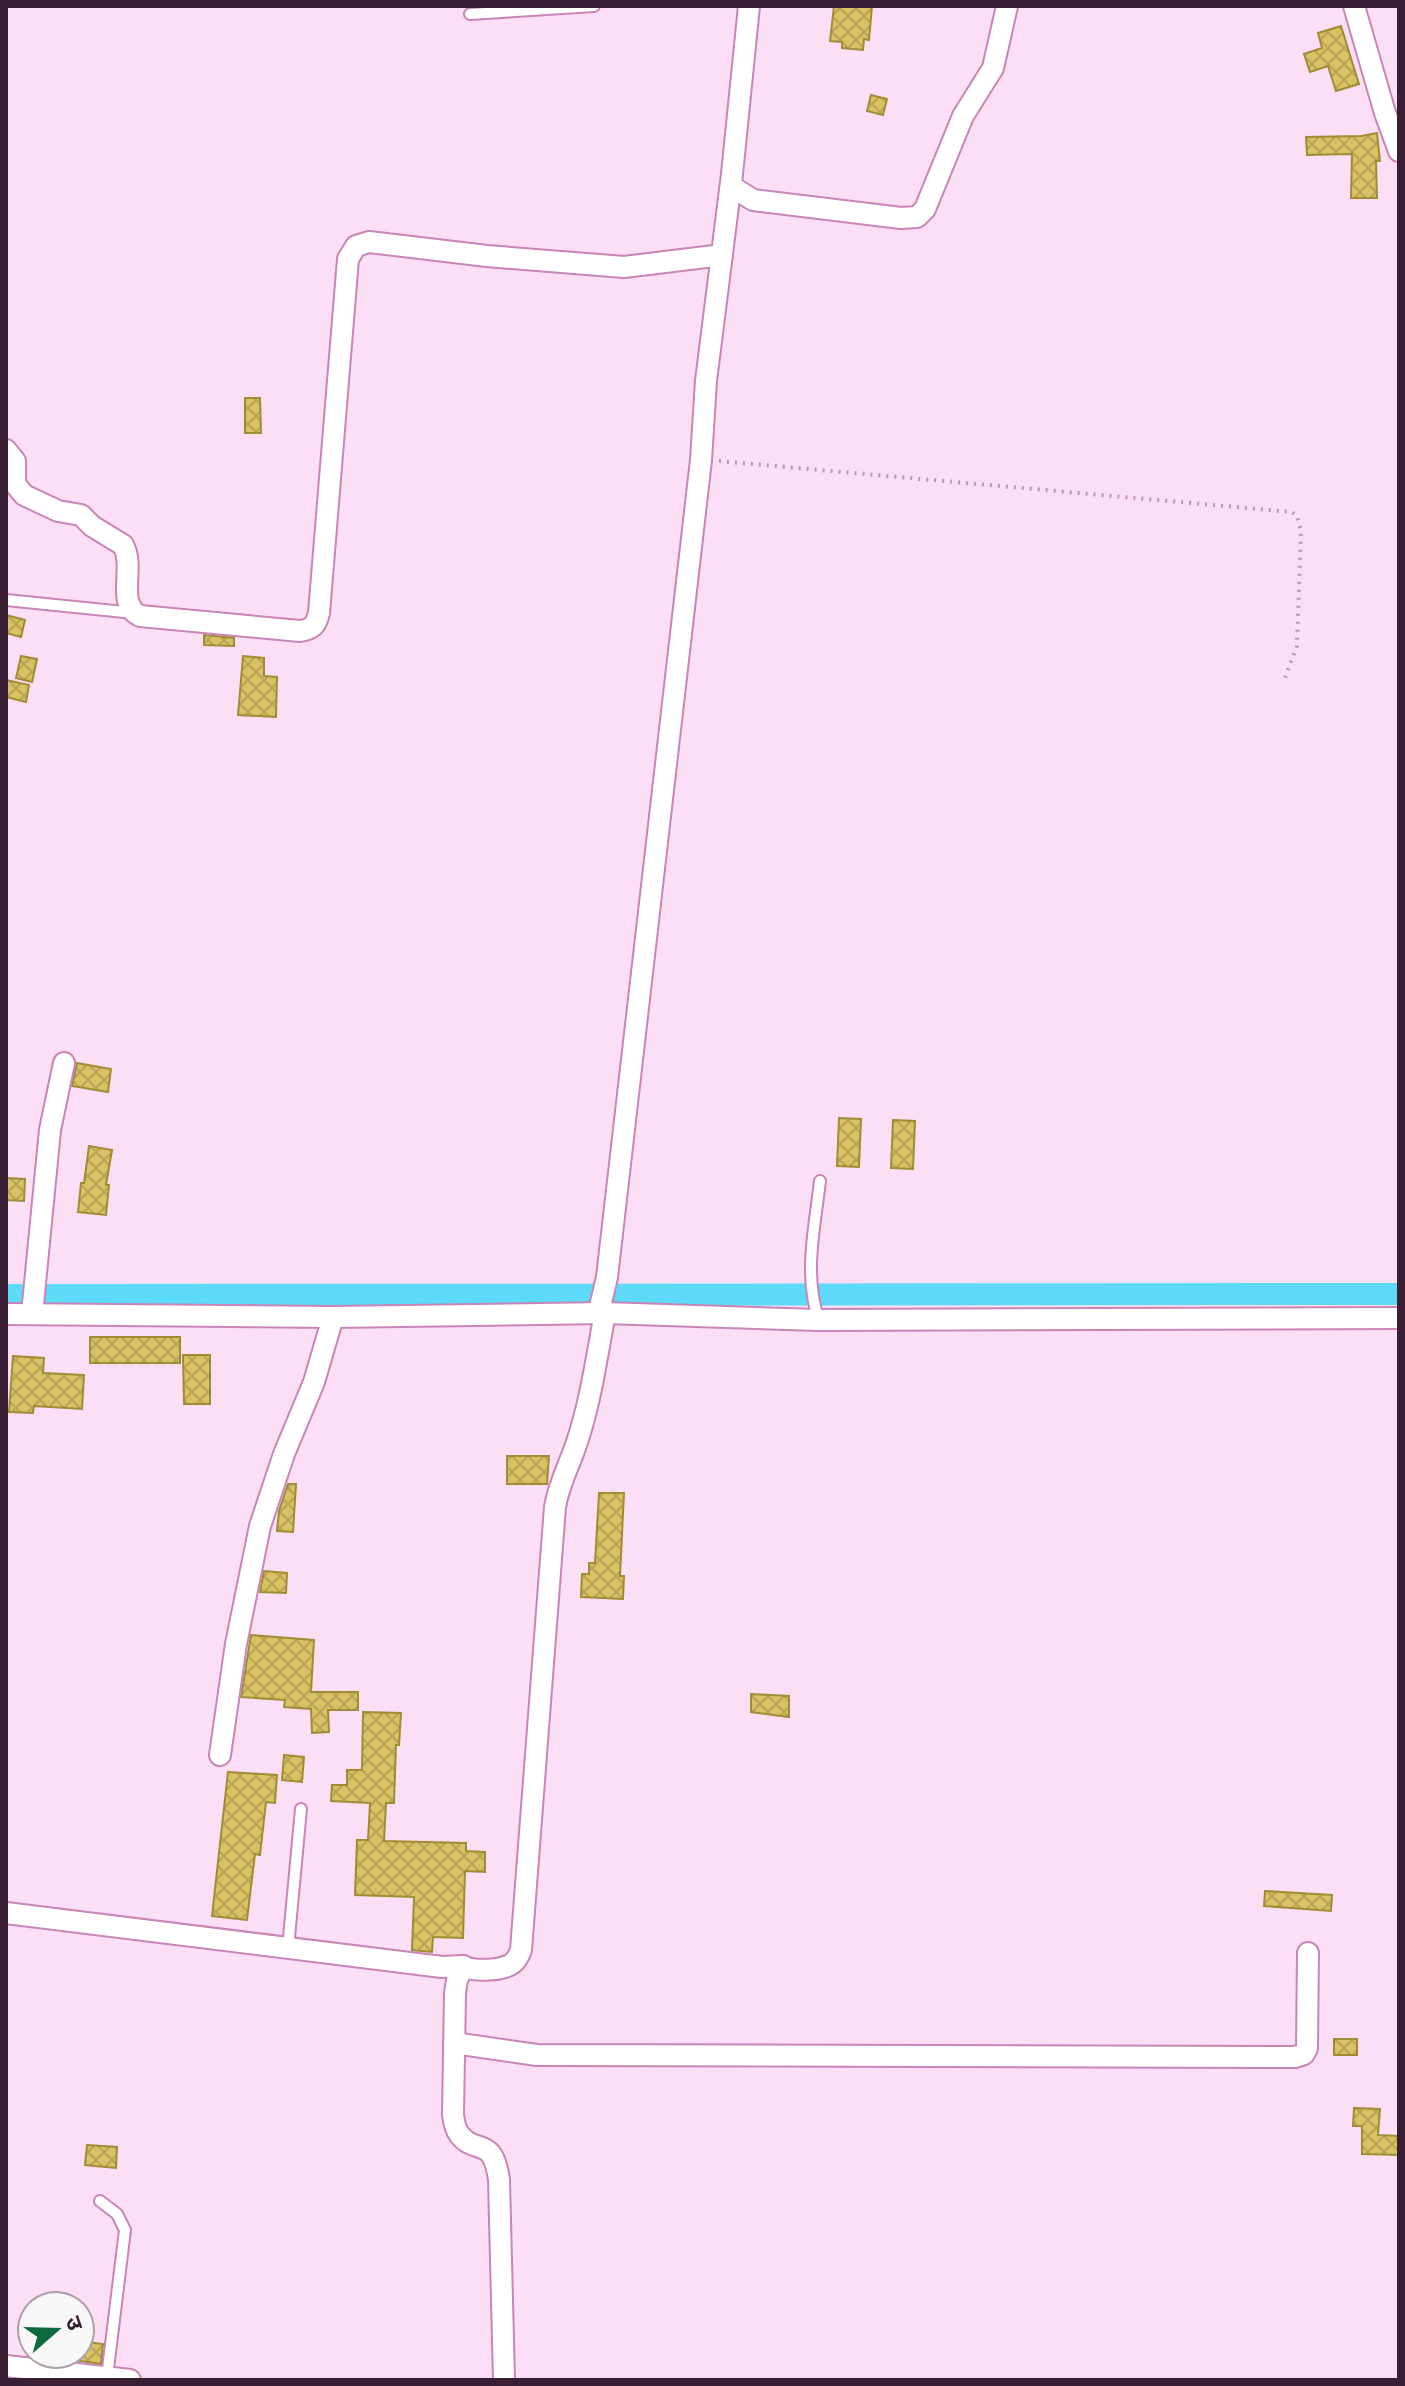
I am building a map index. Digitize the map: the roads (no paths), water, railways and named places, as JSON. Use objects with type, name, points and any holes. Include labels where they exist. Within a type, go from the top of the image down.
[{"type":"street","points":[[6,1913],[442,1967],[463,1966],[469,1970],[510,1965],[517,1960],[521,1950],[555,1507],[557,1491],[577,1443],[584,1415],[607,1277],[701,460],[706,381],[731,186],[749,6]]},
{"type":"street","points":[[731,186],[753,200],[901,218],[917,217],[925,209],[963,116],[993,68],[1007,6]]},
{"type":"street","points":[[1354,6],[1399,151]]},
{"type":"street","points":[[6,450],[15,461],[15,484],[24,495],[58,511],[81,515],[100,532],[123,545],[130,563],[127,603],[134,613],[300,631],[310,629],[316,623],[348,259],[356,246],[369,242],[487,256],[624,267],[722,255]]},
{"type":"street","points":[[32,1309],[50,1130],[64,1063]]},
{"type":"street","points":[[6,1314],[32,1309],[333,1317],[602,1312],[1399,1318]]},
{"type":"street","points":[[220,1755],[236,1644],[260,1526],[284,1454],[314,1382],[333,1317]]},
{"type":"street","points":[[454,2043],[537,2055],[1295,2057],[1304,2054],[1307,2048],[1308,1953]]},
{"type":"street","points":[[463,1966],[455,1993],[453,2115],[463,2138],[487,2150],[497,2165],[504,2380]]},
{"type":"street","points":[[6,2366],[130,2380]]},
{"type":"lane","points":[[470,14],[594,6]]},
{"type":"lane","points":[[6,600],[134,613]]},
{"type":"lane","points":[[817,1314],[811,1288],[820,1181]]},
{"type":"lane","points":[[288,1948],[301,1809]]},
{"type":"lane","points":[[100,2201],[117,2214],[125,2230],[107,2377]]},
{"type":"waterway","points":[[6,1295],[1399,1294]]}]
